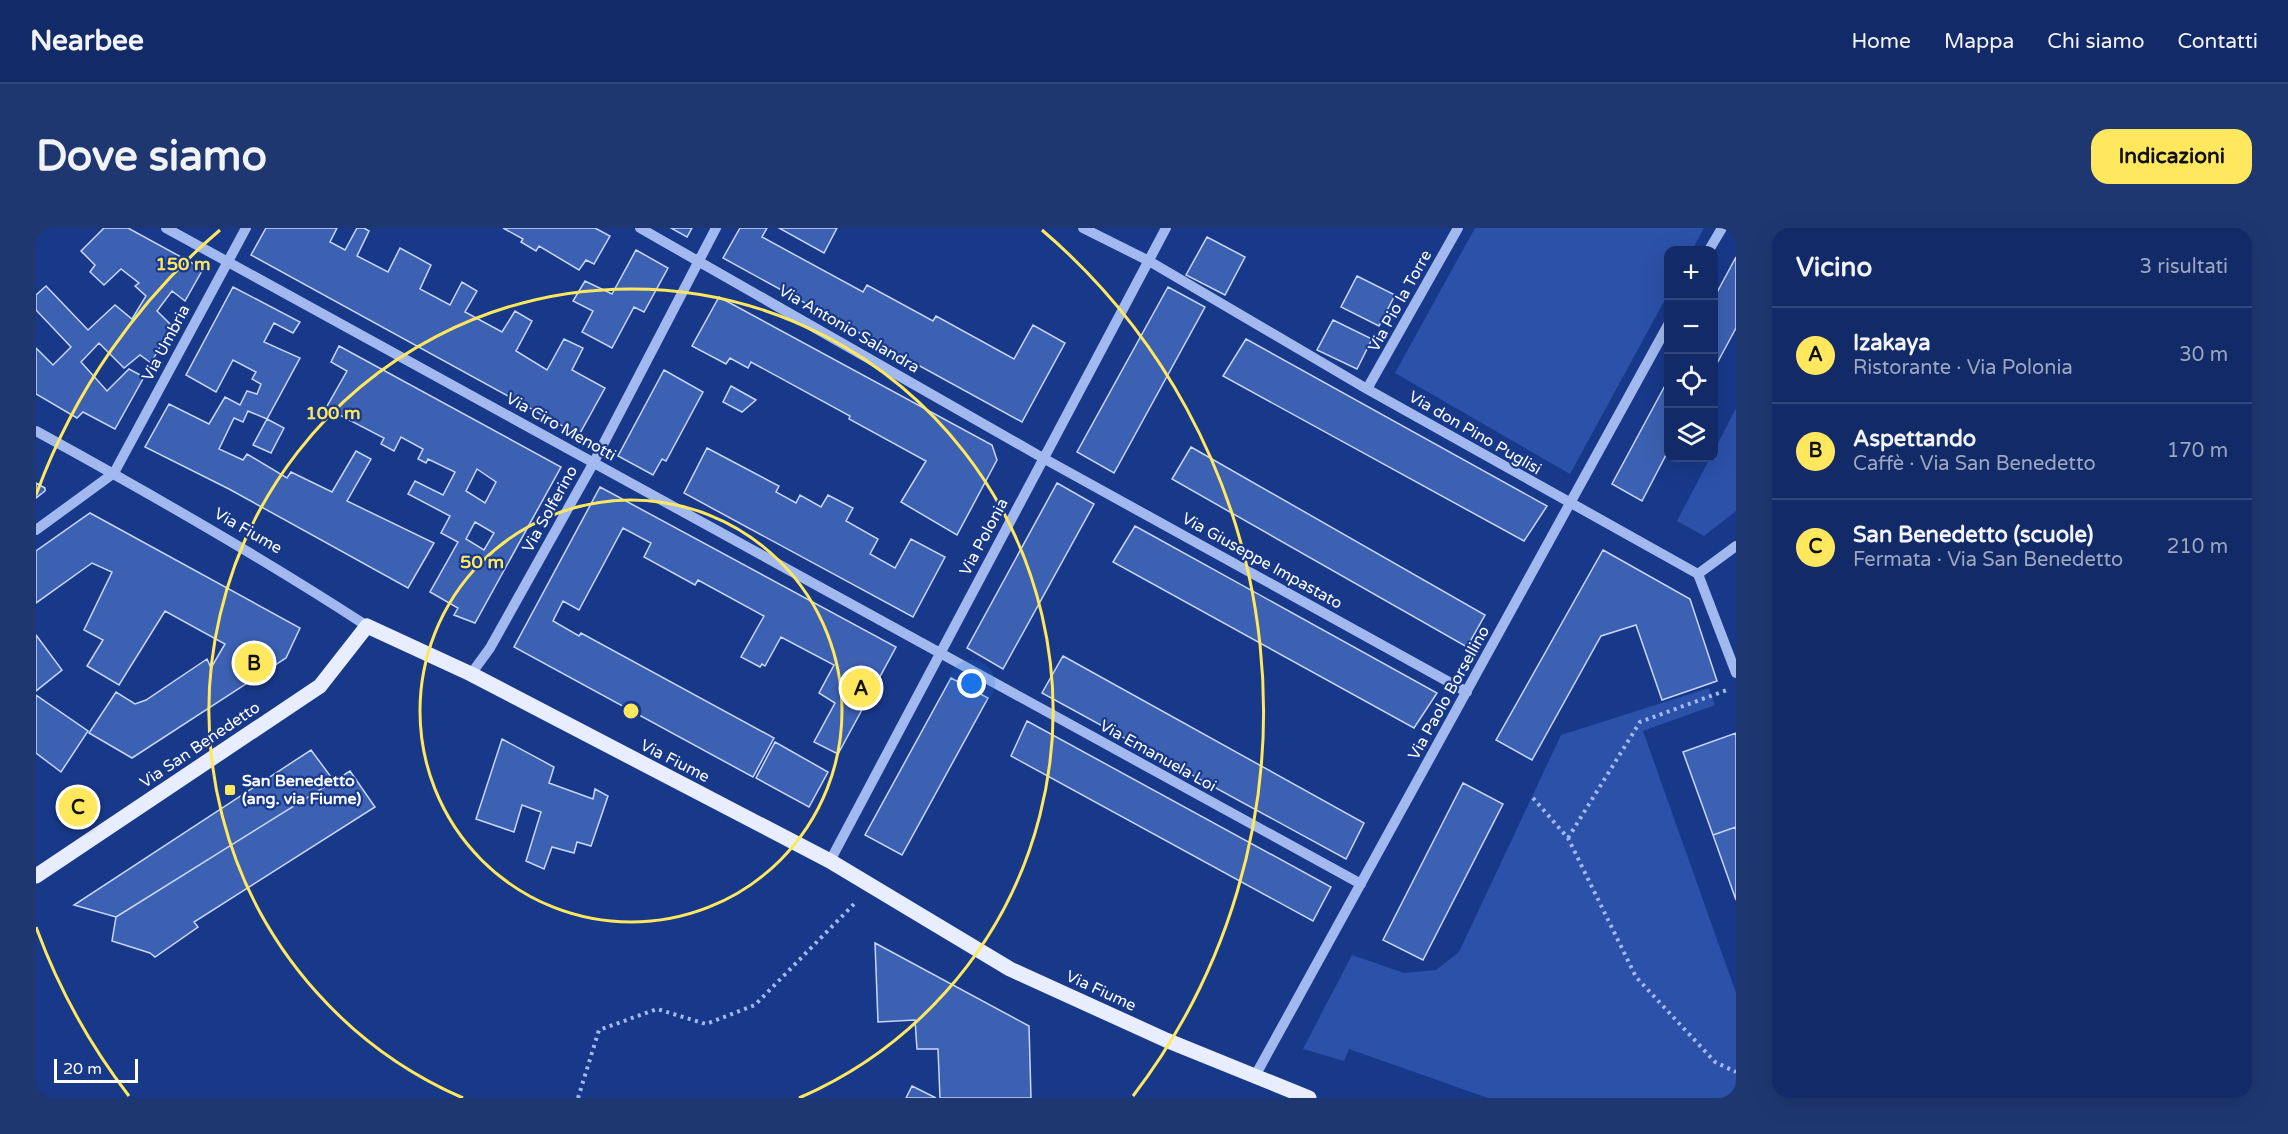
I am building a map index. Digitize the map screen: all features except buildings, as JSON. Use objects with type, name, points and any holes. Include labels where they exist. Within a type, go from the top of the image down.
[{"type":"main road","name":"Via Fiume","points":[[367,626],[471,674],[830,861],[1010,969],[1166,1040],[1309,1098]]},
{"type":"main road","name":"Via San Benedetto","points":[[36,876],[320,686],[367,626]]},
{"type":"street","name":"Via Ciro Menotti","points":[[166,228],[940,654]]},
{"type":"street","name":"Via Umbria","points":[[114,473],[246,228]]},
{"type":"street","name":"Via Antonio Salandra","points":[[640,228],[1043,458]]},
{"type":"street","name":"Via Solferino","points":[[471,674],[490,648],[594,462],[716,228]]},
{"type":"street","name":"Via don Pino Puglisi","points":[[1083,228],[1149,261],[1367,389],[1698,574]]},
{"type":"street","name":"Via Polonia","points":[[830,861],[1166,228]]},
{"type":"street","name":"Via Pio la Torre","points":[[1367,389],[1458,228]]},
{"type":"street","points":[[1711,246],[1722,228]]},
{"type":"street","name":"Via Paolo Borsellino","points":[[1255,1077],[1664,332]]},
{"type":"street","name":"Via Fiume","points":[[36,431],[114,473],[300,582],[367,626]]},
{"type":"street","name":"Via Giuseppe Impastato","points":[[1043,458],[1467,692]]},
{"type":"street","points":[[36,530],[114,473]]},
{"type":"street","points":[[1736,546],[1698,574],[1736,673]]},
{"type":"street","name":"Via Emanuela Loi","points":[[940,654],[1361,884]]},
{"type":"path","points":[[1568,838],[1640,722],[1736,687]]},
{"type":"path","points":[[1533,798],[1568,838],[1636,977],[1715,1062],[1736,1072]]},
{"type":"path","points":[[578,1098],[600,1030],[657,1010],[706,1023],[755,1005],[871,886]]},
{"type":"shaded area","points":[[1475,228],[1704,228],[1694,246],[1664,246],[1664,301],[1570,474],[1395,373]]},
{"type":"shaded area","points":[[1736,408],[1736,511],[1704,536],[1677,521],[1708,462],[1718,462],[1718,443]]},
{"type":"shaded area","points":[[1709,688],[1715,705],[1643,731],[1736,993],[1736,1098],[1488,1098],[1349,1049],[1344,1061],[1303,1049],[1352,955],[1404,973],[1436,970],[1459,952],[1561,735]]},
{"type":"place","name":"Aspettando","points":[[254,663]]},
{"type":"place","name":"Izakaya","points":[[861,688]]},
{"type":"place","name":"San Benedetto (ang. via Fiume)","points":[[230,790]]},
{"type":"place","name":"San Benedetto (scuole)","points":[[78,807]]}]
